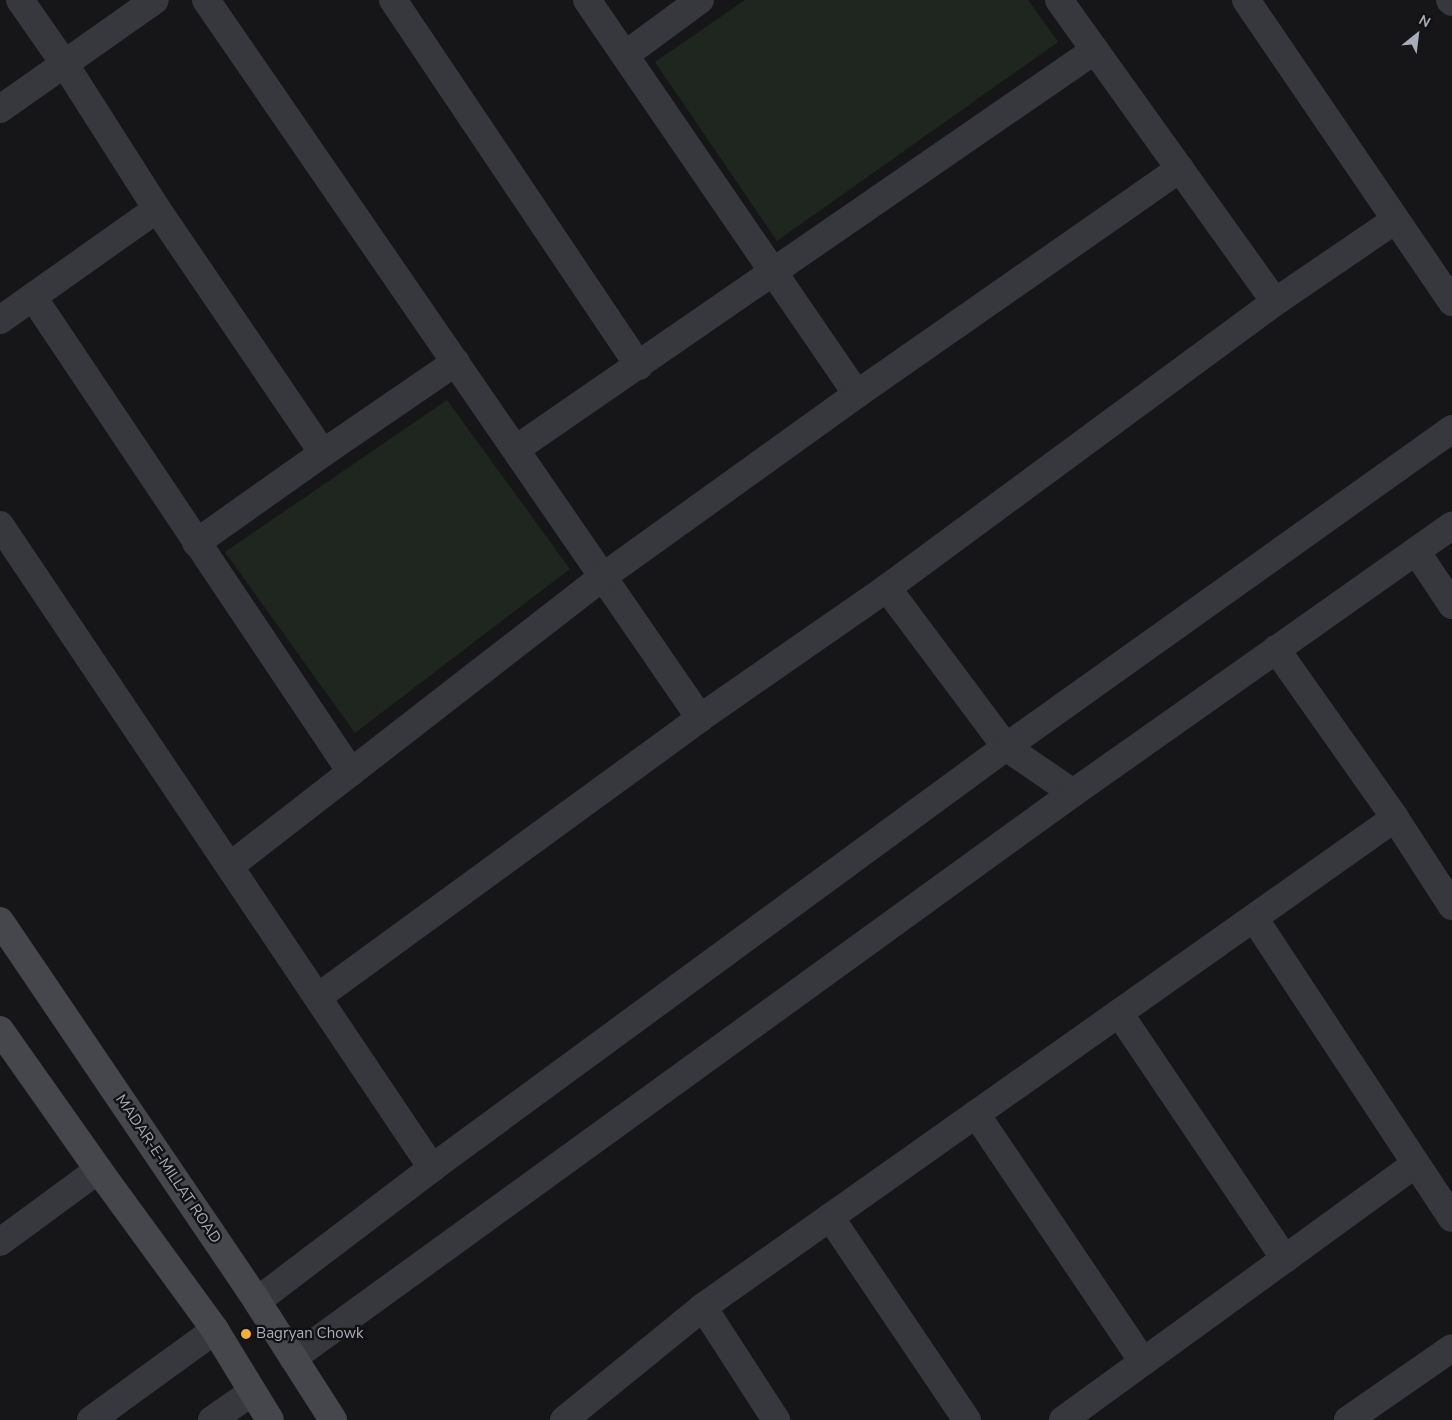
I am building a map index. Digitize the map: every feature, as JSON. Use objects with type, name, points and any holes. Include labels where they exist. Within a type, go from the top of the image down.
[{"type":"main road","name":"MADAR-E-MILLAT ROAD","points":[[0,921],[256,1301],[333,1420]]},
{"type":"main road","points":[[0,1030],[98,1170],[215,1330],[270,1420]]},
{"type":"street","points":[[20,0],[64,63],[157,209],[323,453]]},
{"type":"street","points":[[0,109],[156,0]]},
{"type":"street","points":[[206,0],[700,718]]},
{"type":"street","points":[[393,0],[640,366]]},
{"type":"street","points":[[587,0],[857,394]]},
{"type":"street","points":[[625,55],[700,0]]},
{"type":"street","points":[[1059,0],[1275,302]]},
{"type":"street","points":[[1246,0],[1452,302]]},
{"type":"street","points":[[516,449],[775,273],[1095,50]]},
{"type":"street","points":[[230,866],[604,576],[857,394],[1180,169]]},
{"type":"street","points":[[0,320],[157,209]]},
{"type":"street","points":[[318,997],[700,718],[887,588],[1275,302],[1395,220]]},
{"type":"street","points":[[33,297],[196,544],[351,772]]},
{"type":"street","points":[[196,544],[323,453],[456,362]]},
{"type":"street","points":[[256,1301],[432,1168],[1006,747],[1452,429]]},
{"type":"street","points":[[0,525],[432,1168]]},
{"type":"street","points":[[294,1358],[1073,794],[1452,526]]},
{"type":"street","points":[[1416,551],[1452,605]]},
{"type":"street","points":[[887,588],[1006,747],[1073,794]]},
{"type":"street","points":[[1276,649],[1395,818],[1452,906]]},
{"type":"street","points":[[580,1415],[702,1307],[1395,818]]},
{"type":"street","points":[[1254,918],[1452,1218]]},
{"type":"street","points":[[1119,1013],[1285,1259]]},
{"type":"street","points":[[976,1114],[1143,1362]]},
{"type":"street","points":[[1063,1420],[1416,1164]]},
{"type":"street","points":[[0,1242],[98,1170]]},
{"type":"street","points":[[830,1217],[967,1420]]},
{"type":"street","points":[[702,1307],[776,1420]]},
{"type":"street","points":[[91,1420],[215,1330]]},
{"type":"street","points":[[1348,1420],[1452,1348]]},
{"type":"street","points":[[212,1420],[252,1392]]},
{"type":"shaded area","points":[[745,0],[1028,0],[1058,42],[777,241],[655,62]]},
{"type":"shaded area","points":[[447,400],[570,569],[355,733],[225,552]]},
{"type":"place","name":"Bagryan Chowk","points":[[246,1334]]}]
